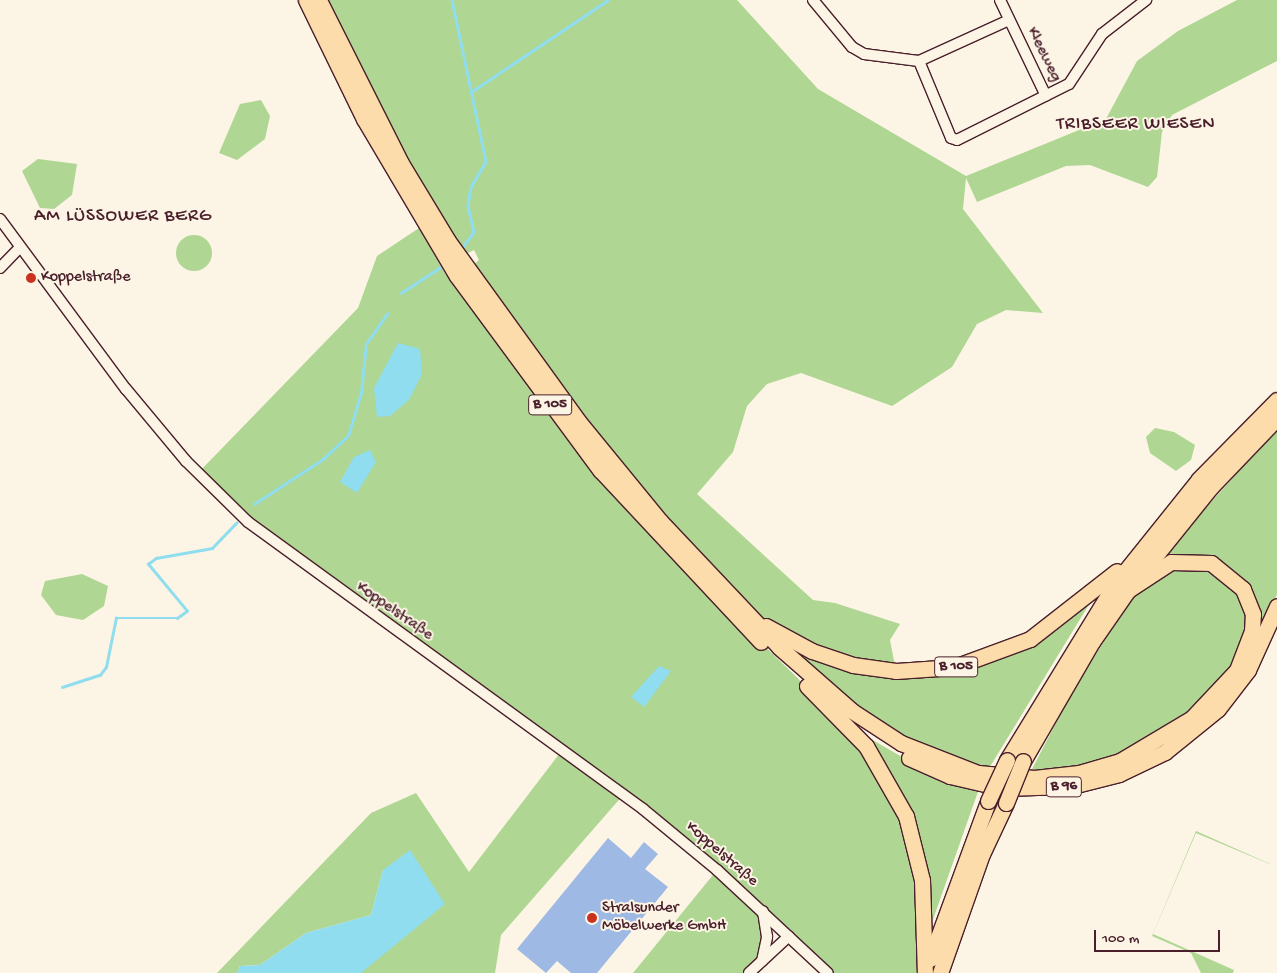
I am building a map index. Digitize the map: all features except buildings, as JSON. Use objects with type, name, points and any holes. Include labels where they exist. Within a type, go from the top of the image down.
[{"type":"highway","name":"B 105","points":[[306,0],[364,119],[461,272],[607,478],[694,575],[801,679]]},
{"type":"highway","name":"B 105","points":[[319,0],[443,244]]},
{"type":"highway","name":"B 105","points":[[461,272],[618,472],[746,612],[812,652],[853,665],[905,671],[954,667],[995,655],[1045,630],[1142,548]]},
{"type":"highway","points":[[925,973],[988,801],[1007,760],[1066,658],[1142,548],[1199,479],[1277,400]]},
{"type":"highway","name":"B 96","points":[[940,973],[975,872],[1024,761],[1074,671],[1128,590],[1210,488],[1277,418]]},
{"type":"highway","name":"B 96","points":[[746,612],[827,691],[901,743],[954,767],[1034,778],[1079,773],[1147,749],[1192,718],[1245,655],[1253,614],[1244,589],[1223,569],[1197,560],[1171,562],[1128,590]]},
{"type":"highway","name":"B 96","points":[[801,679],[875,739],[927,767],[1002,788],[1072,786],[1142,764],[1187,737],[1218,709],[1248,670],[1277,606]]},
{"type":"highway","points":[[801,679],[866,746],[906,816],[922,880],[925,973]]},
{"type":"street","points":[[813,0],[852,48],[864,54],[919,62],[1009,20]]},
{"type":"street","name":"Kleeweg","points":[[1000,0],[1046,96]]},
{"type":"street","points":[[919,62],[951,138],[956,140],[1069,84],[1102,34],[1146,0]]},
{"type":"street","name":"Koppelstraße","points":[[0,220],[126,389],[186,461],[248,522],[330,586],[624,794],[763,911],[828,973]]},
{"type":"street","points":[[0,268],[20,247]]},
{"type":"street","points":[[762,961],[767,937],[763,911]]},
{"type":"street","points":[[749,973],[789,936]]},
{"type":"green space","points":[[326,0],[737,0],[818,89],[966,176],[1106,119],[1137,61],[1178,31],[1237,0],[1277,0],[1277,61],[1172,115],[1162,132],[1157,177],[1148,187],[1090,165],[1066,166],[977,202],[966,178],[963,209],[1043,313],[1006,310],[977,324],[952,367],[892,406],[801,373],[767,384],[747,406],[733,452],[697,494],[813,600],[835,603],[900,624],[890,640],[896,671],[853,665],[746,612],[660,521],[472,266],[479,260],[474,250],[466,254],[429,198],[377,107]]},
{"type":"green space","points":[[261,100],[270,116],[265,139],[237,160],[219,153],[240,104]]},
{"type":"green space","points":[[38,159],[77,164],[72,195],[54,209],[40,208],[22,171]]},
{"type":"green space","points":[[419,228],[446,275],[457,276],[739,621],[853,732],[913,838],[925,973],[828,973],[763,912],[762,961],[749,973],[633,973],[717,870],[624,794],[501,935],[495,973],[360,973],[444,904],[383,870],[371,915],[306,933],[260,965],[240,966],[237,973],[217,973],[371,813],[416,793],[469,872],[563,749],[309,570],[198,473],[358,308],[377,256]]},
{"type":"green space","points":[[194,235],[207,240],[212,253],[207,266],[194,271],[181,266],[176,253],[181,240]]},
{"type":"green space","points":[[1155,428],[1174,432],[1195,445],[1191,460],[1176,471],[1150,453],[1146,437]]},
{"type":"green space","points":[[1277,429],[1277,594],[1257,645],[1235,681],[1181,737],[1122,769],[1084,780],[1024,785],[1026,781],[1095,772],[1140,756],[1185,729],[1238,674],[1257,630],[1257,612],[1243,580],[1204,556],[1158,561]]},
{"type":"green space","points":[[1177,563],[1226,573],[1249,612],[1241,656],[1187,718],[1098,765],[1030,773],[1072,692],[1120,616],[1143,585]]},
{"type":"green space","points":[[82,574],[108,586],[104,606],[83,620],[56,615],[41,595],[45,581]]},
{"type":"green space","points":[[1096,593],[988,770],[928,751],[876,722],[802,662],[809,653],[844,666],[974,665]]},
{"type":"green space","points":[[864,735],[909,761],[980,786],[931,925],[905,803]]},
{"type":"green space","points":[[1196,831],[1277,867],[1196,833],[1153,934],[1234,970],[1233,973],[1201,973],[1191,953],[1152,936]]},
{"type":"water","points":[[398,343],[420,349],[422,374],[409,400],[390,416],[377,417],[374,388]]},
{"type":"water","points":[[370,450],[376,462],[357,493],[340,482],[354,457]]},
{"type":"water","points":[[659,666],[671,671],[644,707],[631,697]]},
{"type":"water","points":[[410,850],[445,904],[361,973],[237,973],[240,966],[260,965],[306,933],[371,915],[383,870]]},
{"type":"waterway","points":[[452,0],[486,162],[471,187],[468,206],[474,232],[461,250]]},
{"type":"waterway","points":[[471,92],[608,0]]},
{"type":"waterway","points":[[401,293],[444,265]]},
{"type":"waterway","points":[[254,504],[323,459],[348,436],[361,393],[366,344],[387,314]]},
{"type":"waterway","points":[[62,687],[100,675],[106,667],[116,618],[177,618],[187,611],[148,564],[156,558],[212,548],[236,523]]},
{"type":"place","name":"Koppelstraße","points":[[31,278]]},
{"type":"place","name":"Stralsunder Möbelwerke GmbH","points":[[592,918]]},
{"type":"district","name":"TRIBSEER WIESEN","points":[[1136,125]]},
{"type":"district","name":"AM LÜSSOWER BERG","points":[[123,217]]}]
